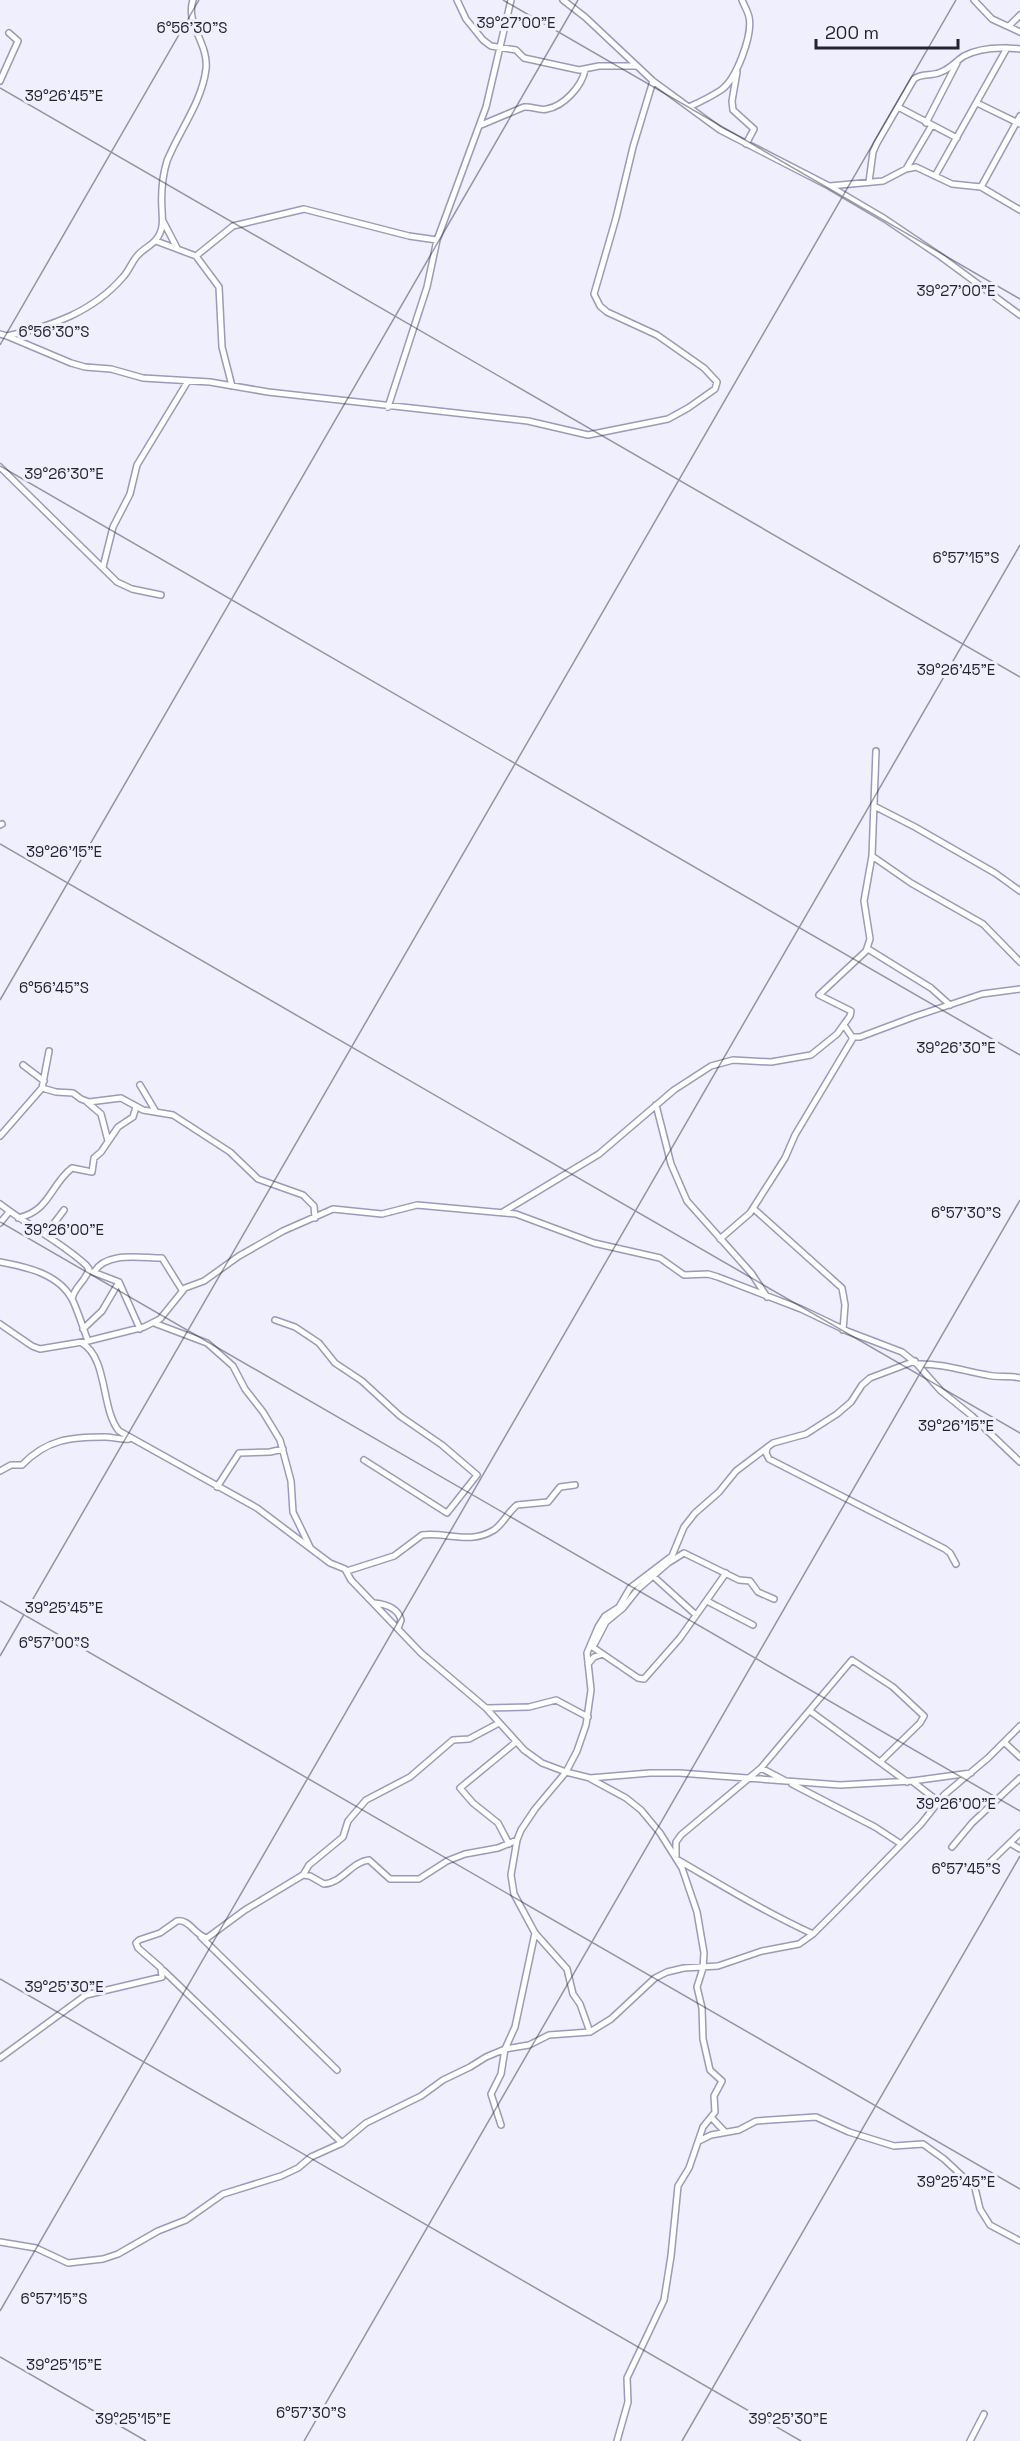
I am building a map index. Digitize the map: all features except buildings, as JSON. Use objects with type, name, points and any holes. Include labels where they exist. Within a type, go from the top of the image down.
[{"type":"street","points":[[7,336],[61,321],[93,304],[123,277],[138,255],[156,241],[161,232],[163,175],[175,140],[200,93],[207,67],[205,52],[191,15],[193,0]]},
{"type":"street","points":[[458,0],[466,20],[491,46],[516,50],[524,58],[585,70],[600,66],[637,66]]},
{"type":"street","points":[[388,407],[427,287],[437,240],[486,108],[498,47],[511,0]]},
{"type":"street","points":[[563,0],[585,17],[653,81],[720,129],[828,186],[911,235],[1020,315]]},
{"type":"street","points":[[742,0],[749,18],[746,44],[737,69],[732,101],[733,110],[754,129],[746,144]]},
{"type":"street","points":[[974,0],[992,19],[1020,32]]},
{"type":"street","points":[[1009,26],[1020,15]]},
{"type":"street","points":[[0,81],[18,41],[9,33]]},
{"type":"street","points":[[935,176],[1007,48]]},
{"type":"street","points":[[868,182],[873,152],[914,79],[923,74],[935,75],[944,71],[974,52],[1007,48],[1020,49]]},
{"type":"street","points":[[906,169],[959,60]]},
{"type":"street","points":[[689,107],[723,88],[737,69]]},
{"type":"street","points":[[480,125],[524,107],[531,106],[542,110],[553,108],[578,87],[583,81],[585,70]]},
{"type":"street","points":[[0,334],[85,367],[111,369],[143,378],[232,386],[388,407],[528,422],[588,435],[668,419],[715,389],[717,382],[704,368],[657,335],[607,312],[600,306],[594,294],[653,81]]},
{"type":"street","points":[[977,103],[1018,123]]},
{"type":"street","points":[[898,107],[957,138]]},
{"type":"street","points":[[981,187],[1020,116]]},
{"type":"street","points":[[828,186],[883,181],[906,169],[916,167],[952,184],[981,187],[1020,210]]},
{"type":"street","points":[[196,256],[233,226],[304,209],[409,236],[437,240]]},
{"type":"street","points":[[163,221],[177,248]]},
{"type":"street","points":[[156,241],[196,256],[219,287],[222,347],[232,386]]},
{"type":"street","points":[[103,567],[113,527],[130,494],[137,465],[188,381]]},
{"type":"street","points":[[0,467],[72,540],[124,586],[151,595],[161,595]]},
{"type":"street","points":[[502,1213],[599,1154],[674,1090],[721,1062],[748,1059],[771,1062],[811,1055],[822,1048],[844,1025],[851,1011],[820,998],[819,995],[868,949],[870,939],[864,902],[872,856],[876,751]]},
{"type":"street","points":[[874,806],[995,873],[1020,891]]},
{"type":"street","points":[[872,856],[911,883],[983,924],[1020,962]]},
{"type":"street","points":[[868,949],[930,988],[950,1005]]},
{"type":"street","points":[[853,1038],[860,1038],[982,994],[1020,989]]},
{"type":"street","points":[[844,1025],[853,1038]]},
{"type":"street","points":[[720,1239],[754,1209],[853,1038]]},
{"type":"street","points":[[0,1136],[43,1084],[49,1051]]},
{"type":"street","points":[[23,1065],[43,1084],[56,1092],[73,1093],[101,1114],[108,1141]]},
{"type":"street","points":[[140,1085],[156,1112]]},
{"type":"street","points":[[84,1101],[121,1098],[136,1107],[173,1115],[236,1156],[258,1179],[303,1195],[314,1206],[315,1218]]},
{"type":"street","points":[[657,1105],[671,1164],[687,1201],[768,1297]]},
{"type":"street","points":[[18,1218],[30,1215],[45,1204],[53,1189],[72,1168],[92,1172],[94,1158],[101,1152],[118,1127],[133,1116],[136,1107]]},
{"type":"street","points":[[0,1204],[66,1248],[92,1271],[119,1282],[140,1329]]},
{"type":"street","points":[[0,1324],[35,1348],[85,1342],[140,1329],[154,1323],[165,1314],[182,1290],[204,1281],[239,1256],[283,1231],[333,1209],[382,1214],[417,1205],[502,1213],[524,1216],[594,1243],[660,1258],[684,1275],[708,1274],[801,1308],[843,1330],[903,1352],[916,1362],[941,1391],[972,1416],[1020,1462]]},
{"type":"street","points":[[754,1209],[842,1288],[845,1305],[843,1330]]},
{"type":"street","points":[[46,1234],[64,1210]]},
{"type":"street","points":[[0,1223],[9,1212]]},
{"type":"street","points":[[72,1299],[74,1293],[92,1271],[100,1264],[113,1259],[162,1258],[182,1290]]},
{"type":"street","points":[[0,1262],[45,1275],[61,1286],[72,1299],[83,1329],[85,1342],[98,1368],[111,1419],[119,1431],[257,1508],[330,1563],[347,1571],[351,1580],[421,1653],[486,1708],[516,1742],[542,1763],[590,1778],[635,1805],[660,1833],[677,1859],[698,1912],[704,1953],[703,1968],[697,1987],[702,2008],[703,2039],[710,2070],[722,2081],[714,2096],[716,2110],[704,2125],[688,2168],[678,2186],[672,2256],[664,2300],[627,2378],[628,2402],[617,2441]]},
{"type":"street","points":[[83,1329],[102,1311],[119,1282]]},
{"type":"street","points":[[275,1320],[295,1327],[316,1340],[335,1363],[362,1382],[400,1416],[442,1445],[477,1475],[447,1513],[364,1460]]},
{"type":"street","points":[[154,1323],[207,1343],[233,1366],[245,1389],[267,1417],[283,1449],[291,1481],[293,1512],[312,1550]]},
{"type":"street","points":[[590,2032],[580,2004],[573,1994],[567,1969],[535,1933],[512,1887],[511,1875],[517,1840],[535,1809],[566,1772],[577,1751],[588,1717],[591,1690],[586,1657],[602,1620],[619,1607],[630,1588],[675,1552],[681,1532],[695,1513],[719,1492],[735,1471],[779,1440],[806,1434],[837,1414],[851,1402],[862,1385],[870,1378],[916,1362],[958,1368],[988,1376],[1020,1378]]},
{"type":"street","points":[[0,1471],[11,1465],[22,1465],[35,1451],[55,1441],[106,1437],[130,1439]]},
{"type":"street","points":[[767,1448],[766,1453],[769,1459],[945,1549],[956,1564]]},
{"type":"street","points":[[217,1487],[239,1453],[270,1452],[283,1449]]},
{"type":"street","points":[[347,1571],[394,1556],[422,1535],[469,1539],[492,1532],[517,1505],[544,1503],[551,1500],[560,1487],[574,1485]]},
{"type":"street","points":[[591,1646],[606,1622],[623,1608],[638,1589],[684,1552],[726,1574],[750,1581],[758,1592],[774,1599]]},
{"type":"street","points":[[591,1646],[639,1678],[644,1678],[680,1638],[726,1574]]},
{"type":"street","points":[[653,1576],[696,1615]]},
{"type":"street","points":[[707,1601],[753,1625]]},
{"type":"street","points":[[374,1603],[384,1605],[398,1613],[401,1620],[398,1628]]},
{"type":"street","points":[[588,1665],[594,1657],[603,1654]]},
{"type":"street","points":[[677,1859],[676,1842],[681,1835],[761,1768],[852,1660],[869,1669],[924,1716],[920,1723],[881,1761]]},
{"type":"street","points":[[486,1708],[515,1709],[559,1700],[588,1717]]},
{"type":"street","points":[[810,1711],[939,1802]]},
{"type":"street","points":[[200,1936],[207,1938],[211,1936],[245,1910],[303,1875],[309,1865],[343,1837],[348,1821],[366,1800],[410,1777],[453,1740],[470,1739],[499,1723]]},
{"type":"street","points":[[0,2242],[36,2248],[68,2263],[102,2259],[118,2254],[158,2231],[186,2220],[223,2194],[298,2168],[311,2157],[342,2143],[372,2120],[421,2096],[442,2080],[506,2049],[529,2044],[549,2035],[590,2032],[611,2019],[655,1978],[678,1969],[703,1968],[741,1960],[771,1949],[792,1946],[813,1934],[939,1802],[1020,1726]]},
{"type":"street","points":[[509,1844],[498,1823],[473,1803],[460,1788],[516,1742]]},
{"type":"street","points":[[1004,1742],[1020,1757]]},
{"type":"street","points":[[761,1768],[875,1827],[901,1844]]},
{"type":"street","points":[[590,1778],[650,1773],[750,1777],[840,1785],[909,1781],[971,1773]]},
{"type":"street","points":[[952,1847],[972,1823],[1019,1780]]},
{"type":"street","points":[[982,1870],[1020,1833]]},
{"type":"street","points":[[303,1875],[310,1875],[324,1884],[330,1884],[359,1863],[369,1860],[390,1879],[415,1880],[447,1861],[517,1840]]},
{"type":"street","points":[[1010,1843],[1020,1849]]},
{"type":"street","points":[[677,1859],[759,1908],[778,1915],[788,1924],[813,1934]]},
{"type":"street","points":[[337,2070],[186,1922],[181,1920],[160,1933],[138,1941],[137,1947],[342,2143]]},
{"type":"street","points":[[501,2125],[490,2094],[501,2074],[506,2049],[515,2027],[535,1933]]},
{"type":"street","points":[[0,2058],[86,1995],[161,1978],[164,1976],[162,1970]]},
{"type":"street","points":[[711,2117],[725,2132]]},
{"type":"street","points":[[697,2142],[708,2136],[739,2130],[756,2121],[816,2117],[849,2132],[894,2146],[923,2144],[944,2159],[975,2188],[980,2209],[992,2227],[1020,2241]]},
{"type":"street","points":[[970,2441],[984,2414]]}]
